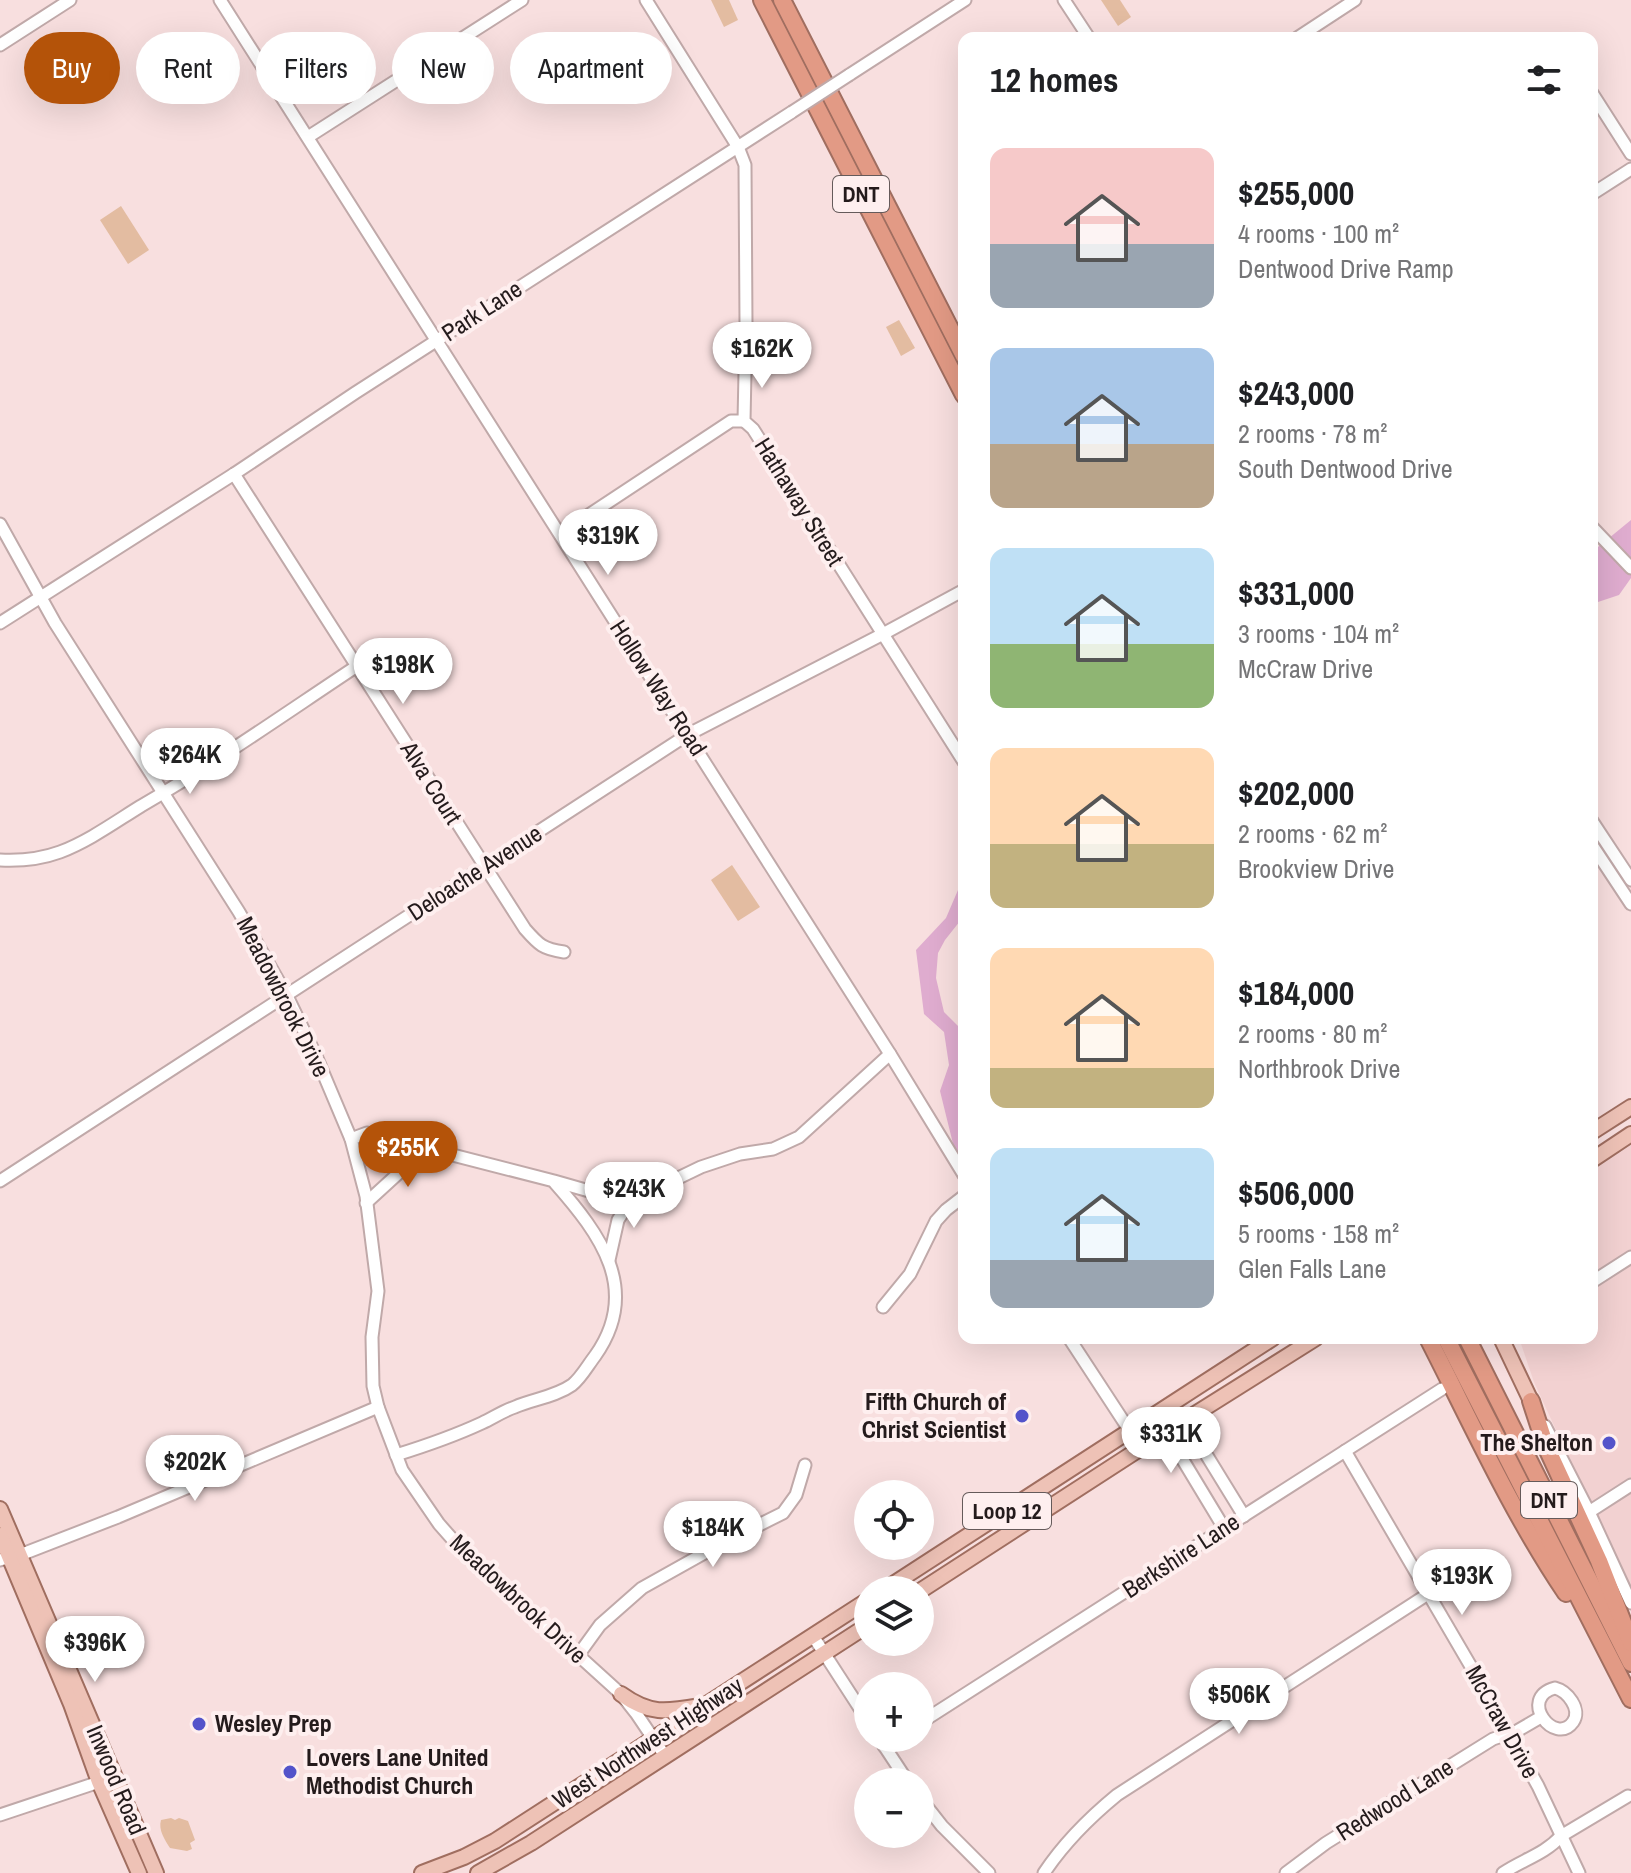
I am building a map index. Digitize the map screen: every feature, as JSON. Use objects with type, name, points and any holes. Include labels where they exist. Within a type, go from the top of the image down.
[{"type":"highway","name":"DNT","points":[[762,0],[958,383]]},
{"type":"highway","name":"DNT","points":[[782,0],[958,344]]},
{"type":"highway","points":[[1431,1344],[1526,1530],[1607,1654]]},
{"type":"highway","name":"DNT","points":[[1449,1344],[1631,1699]]},
{"type":"highway","name":"DNT","points":[[1470,1344],[1631,1663]]},
{"type":"highway","points":[[1531,1401],[1545,1444],[1599,1561],[1631,1643]]},
{"type":"main road","points":[[1598,1128],[1631,1107]]},
{"type":"main road","points":[[1598,1156],[1631,1134]]},
{"type":"main road","name":"Loop 12","points":[[906,1576],[1264,1344]]},
{"type":"main road","name":"Loop 12","points":[[934,1582],[1306,1344]]},
{"type":"main road","points":[[1504,1344],[1531,1401]]},
{"type":"main road","name":"Inwood Road","points":[[0,1509],[10,1558],[110,1768],[156,1873]]},
{"type":"main road","name":"Inwood Road","points":[[0,1535],[139,1873]]},
{"type":"main road","name":"West Northwest Highway","points":[[422,1873],[495,1841],[854,1609]]},
{"type":"main road","name":"West Northwest Highway","points":[[478,1873],[504,1860],[854,1634]]},
{"type":"main road","points":[[621,1694],[637,1705],[662,1711],[708,1704]]},
{"type":"main road","points":[[495,1841],[504,1860]]},
{"type":"street","points":[[0,45],[70,0]]},
{"type":"street","name":"Hollow Way Road","points":[[220,0],[890,1054],[958,1155]]},
{"type":"street","points":[[308,137],[522,0]]},
{"type":"street","name":"Hathaway Street","points":[[646,0],[738,147],[745,165],[744,421],[753,429],[958,753]]},
{"type":"street","name":"Park Lane","points":[[0,623],[965,0]]},
{"type":"street","points":[[1064,0],[1085,32]]},
{"type":"street","points":[[1306,32],[1355,0]]},
{"type":"street","points":[[1598,102],[1631,154]]},
{"type":"street","points":[[1598,190],[1631,169]]},
{"type":"street","points":[[560,534],[731,421],[744,421]]},
{"type":"street","name":"Alva Court","points":[[234,474],[525,929],[536,943],[546,949],[564,952]]},
{"type":"street","name":"Meadowbrook Drive","points":[[0,524],[39,598],[239,912],[287,996],[316,1056],[351,1139],[366,1203],[378,1291],[372,1337],[373,1386],[402,1470],[421,1501],[462,1550],[621,1694],[665,1756]]},
{"type":"street","points":[[1598,534],[1631,568]]},
{"type":"street","name":"Deloache Avenue","points":[[0,1181],[687,735],[958,593]]},
{"type":"street","points":[[0,860],[26,860],[61,851],[164,793],[357,666]]},
{"type":"street","points":[[1598,832],[1628,884],[1631,904]]},
{"type":"street","points":[[1598,852],[1628,884]]},
{"type":"street","points":[[351,1139],[367,1133],[596,1193],[625,1193],[672,1181],[740,1154],[773,1149],[799,1137],[890,1054]]},
{"type":"street","points":[[366,1203],[425,1149]]},
{"type":"street","points":[[396,1455],[439,1441],[574,1384],[607,1339],[614,1311],[615,1283],[609,1261],[587,1222],[553,1181]]},
{"type":"street","points":[[609,1261],[618,1220],[637,1190]]},
{"type":"street","points":[[883,1307],[910,1274],[936,1221],[958,1201]]},
{"type":"street","points":[[1598,1278],[1631,1257]]},
{"type":"street","points":[[1073,1344],[1141,1448]]},
{"type":"street","name":"Berkshire Lane","points":[[934,1714],[1442,1389]]},
{"type":"street","points":[[1531,1401],[1589,1512],[1631,1603]]},
{"type":"street","points":[[10,1558],[118,1517],[378,1407]]},
{"type":"street","points":[[1165,1408],[1185,1420],[1244,1516]]},
{"type":"street","points":[[1165,1408],[1166,1432],[1224,1528]]},
{"type":"street","name":"McCraw Drive","points":[[1345,1451],[1538,1786],[1579,1873]]},
{"type":"street","points":[[579,1654],[600,1625],[642,1588],[783,1513],[796,1495],[805,1465]]},
{"type":"street","points":[[1589,1512],[1631,1485]]},
{"type":"street","points":[[1044,1873],[1071,1837],[1117,1795],[1428,1594]]},
{"type":"street","points":[[813,1636],[854,1699]]},
{"type":"street","name":"Redwood Lane","points":[[1286,1873],[1326,1843],[1493,1739],[1517,1731],[1541,1717]]},
{"type":"street","points":[[0,1815],[99,1782],[110,1768]]},
{"type":"street","points":[[1503,1873],[1628,1796]]},
{"type":"street","points":[[934,1816],[989,1873]]},
{"type":"shaded area","points":[[711,0],[729,0],[738,20],[724,27]]},
{"type":"shaded area","points":[[1101,0],[1120,0],[1131,17],[1118,26]]},
{"type":"shaded area","points":[[121,206],[149,250],[128,264],[100,220]]},
{"type":"shaded area","points":[[899,320],[915,348],[901,356],[886,327]]},
{"type":"shaded area","points":[[1631,520],[1631,578],[1619,595],[1598,602],[1598,547]]},
{"type":"shaded area","points":[[732,865],[760,907],[738,921],[711,880]]},
{"type":"shaded area","points":[[958,890],[958,924],[938,953],[936,978],[944,1012],[958,1026],[958,1164],[940,1091],[949,1065],[944,1032],[924,1014],[916,950],[946,918]]},
{"type":"shaded area","points":[[1631,1145],[1631,1593],[1534,1382],[1521,1344],[1598,1344],[1598,1167]]},
{"type":"shaded area","points":[[161,1820],[188,1821],[195,1840],[190,1843],[192,1849],[170,1848],[160,1824]]},
{"type":"place","name":"Fifth Church of Christ Scientist","points":[[1022,1416]]},
{"type":"place","name":"The Shelton","points":[[1609,1443]]},
{"type":"place","name":"Wesley Prep","points":[[199,1724]]},
{"type":"place","name":"Lovers Lane United Methodist Church","points":[[290,1772]]}]
